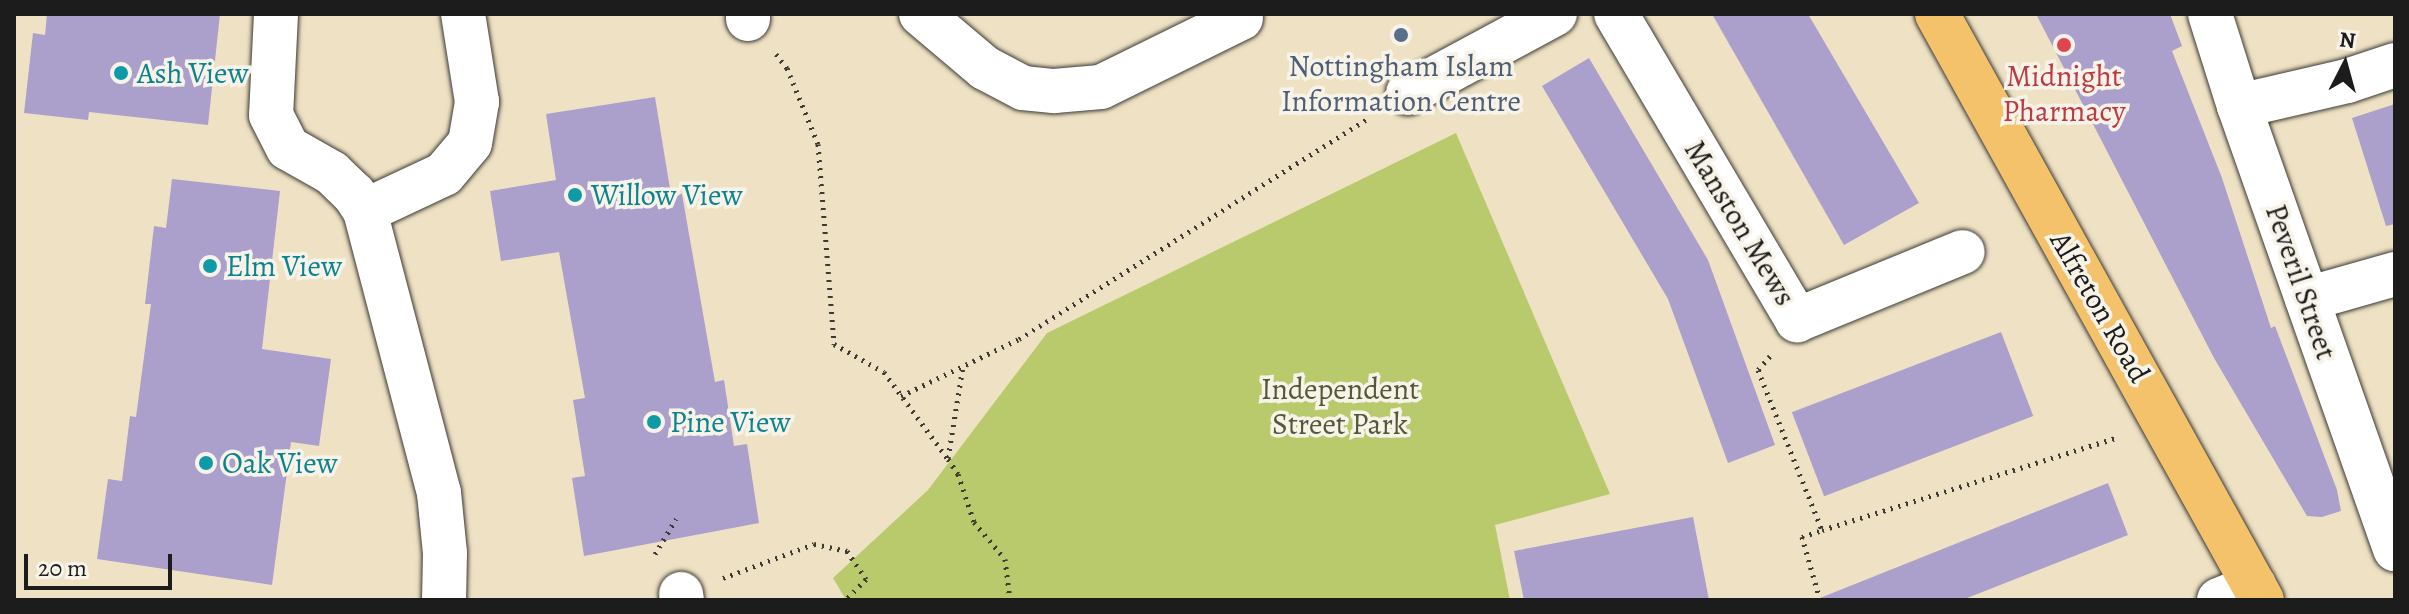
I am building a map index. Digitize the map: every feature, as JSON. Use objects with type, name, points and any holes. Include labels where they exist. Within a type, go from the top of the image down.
[{"type":"main road","name":"Alfreton Road","points":[[1937,14],[2166,423],[2245,595]]},
{"type":"street","points":[[276,14],[271,115],[288,148],[332,173],[354,194],[365,211],[439,493],[445,553],[444,600]]},
{"type":"street","points":[[365,211],[444,174],[470,143],[477,102],[463,14]]},
{"type":"street","points":[[921,14],[985,68],[1023,88],[1054,91],[1101,87],[1241,18]]},
{"type":"street","points":[[1408,93],[1507,25],[1555,14]]},
{"type":"street","name":"Manston Mews","points":[[1616,14],[1797,320],[1963,252]]},
{"type":"street","name":"Peveril Street","points":[[2210,14],[2239,106],[2395,549]]},
{"type":"street","points":[[2239,106],[2347,81],[2395,65]]},
{"type":"street","points":[[2307,299],[2395,274]]},
{"type":"path","points":[[748,16],[787,68],[818,144],[834,344],[884,372],[948,459],[958,474],[974,522],[1005,559],[1010,600]]},
{"type":"path","points":[[901,396],[1019,339],[1408,93]]},
{"type":"path","points":[[1797,320],[1758,370],[1822,530]]},
{"type":"path","points":[[948,459],[963,366]]},
{"type":"path","points":[[1820,600],[1802,537],[2166,423]]},
{"type":"path","points":[[682,597],[814,544],[847,551],[866,579],[846,600]]},
{"type":"green space","name":"Independent Street Park","points":[[1456,133],[1610,494],[1495,525],[1510,600],[846,600],[833,578],[928,490],[1047,333]]},
{"type":"building","name":"Ash View","points":[[47,14],[220,14],[208,125],[89,112],[88,120],[24,113],[33,33],[45,35]]},
{"type":"building","points":[[1712,14],[1808,14],[1919,203],[1844,245]]},
{"type":"building","points":[[2036,14],[2170,14],[2182,46],[2172,51],[2222,178],[2271,328],[2275,326],[2337,490],[2341,511],[2322,517],[2307,516],[2214,358]]},
{"type":"building","points":[[1589,58],[1708,260],[1775,445],[1728,463],[1668,299],[1542,86]]},
{"type":"building","points":[[655,97],[671,195],[682,194],[715,382],[724,380],[734,446],[747,444],[759,523],[584,556],[572,478],[585,476],[573,400],[585,398],[559,252],[501,261],[490,191],[556,180],[546,114]]},
{"type":"building","points":[[2395,104],[2395,224],[2386,226],[2352,118]]},
{"type":"building","name":"Oak View","points":[[172,179],[280,191],[262,349],[331,359],[319,446],[291,442],[272,585],[97,559],[108,479],[122,481],[130,416],[136,417],[151,304],[145,304],[154,226],[166,228]]},
{"type":"building","points":[[2001,332],[2033,416],[1824,496],[1792,412]]},
{"type":"building","points":[[2108,483],[2128,535],[1962,600],[1815,600]]},
{"type":"building","points":[[1693,517],[1709,600],[1524,600],[1514,551]]},
{"type":"place","name":"Nottingham Islam Information Centre","points":[[1401,35]]},
{"type":"place","name":"Midnight Pharmacy","points":[[2064,45]]},
{"type":"place","name":"Ash View","points":[[121,73]]},
{"type":"place","name":"Willow View","points":[[575,195]]},
{"type":"place","name":"Elm View","points":[[210,266]]},
{"type":"place","name":"Pine View","points":[[654,422]]},
{"type":"place","name":"Oak View","points":[[206,463]]}]
